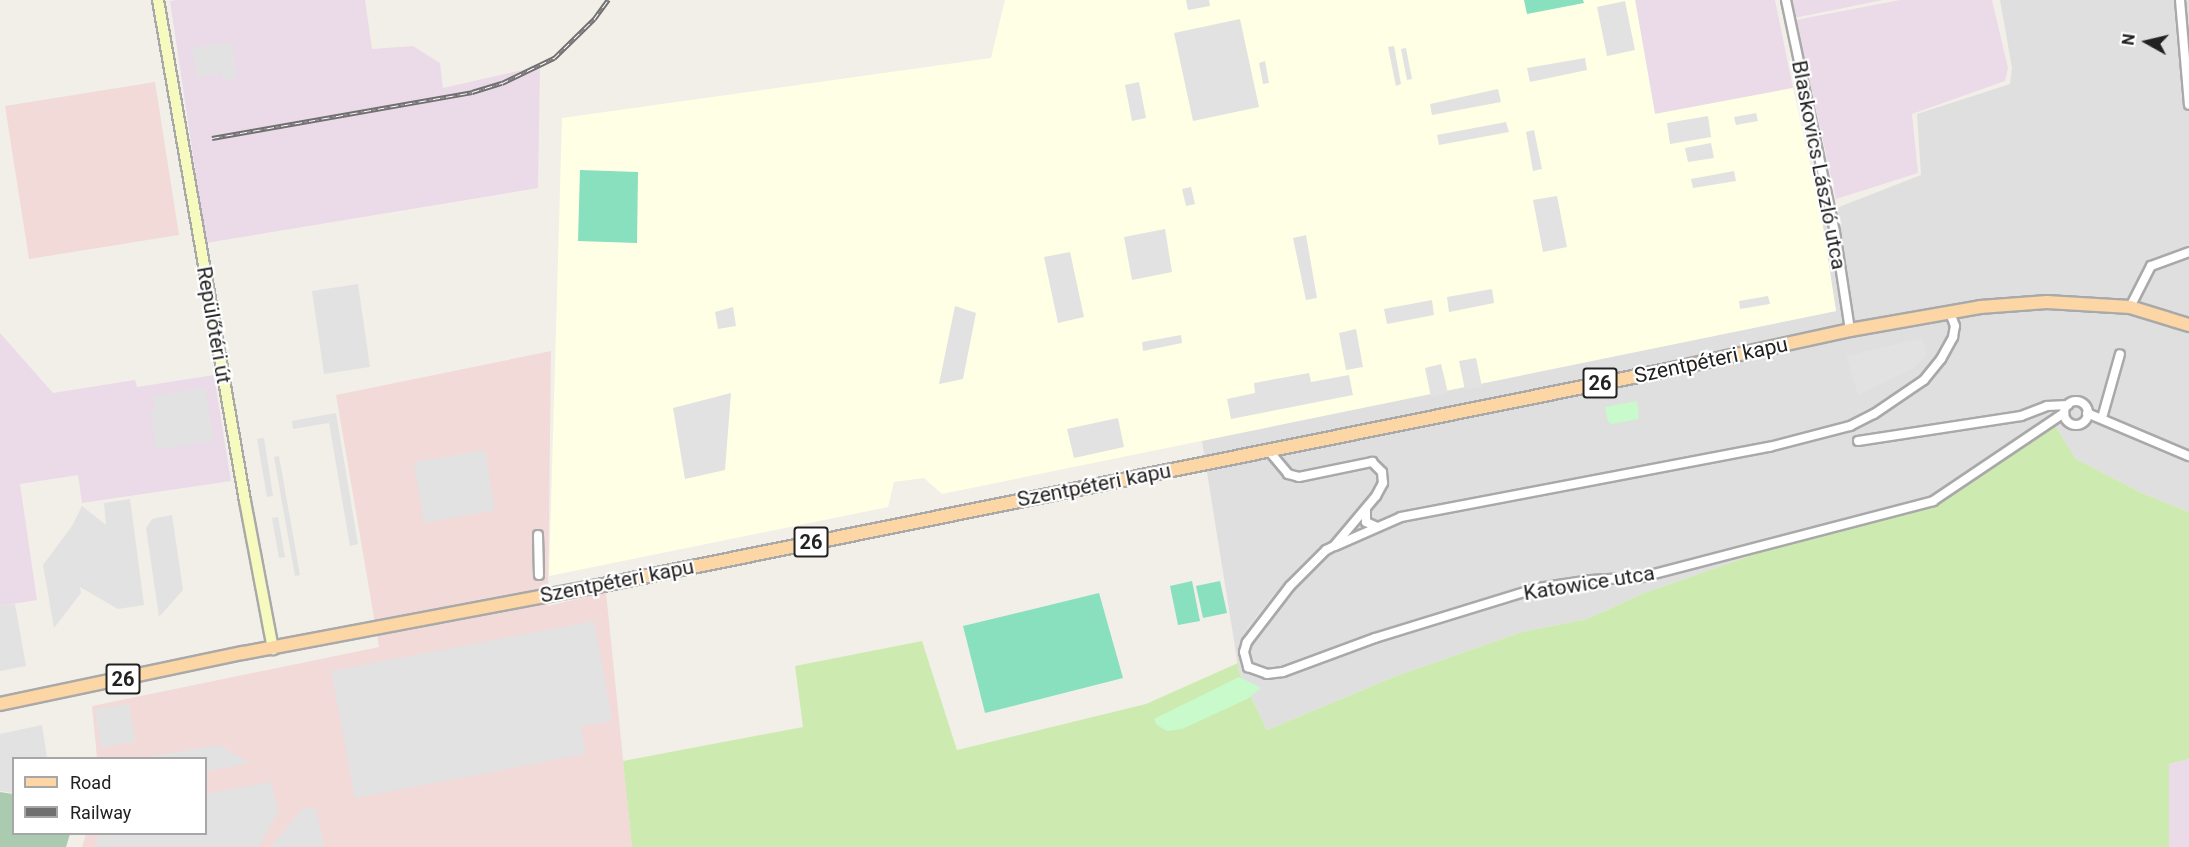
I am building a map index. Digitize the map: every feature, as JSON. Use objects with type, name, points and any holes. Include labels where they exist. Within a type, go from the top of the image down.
[{"type":"main road","name":"Szentpéteri kapu","points":[[0,704],[1269,451],[1850,330],[2007,304],[2047,302],[2130,307],[2189,325]]},
{"type":"street","name":"Repülőtéri út","points":[[158,0],[273,649]]},
{"type":"street","name":"Blaskovics László utca","points":[[1786,0],[1835,232],[1850,330]]},
{"type":"street","points":[[2180,0],[2189,105]]},
{"type":"street","points":[[2130,307],[2151,266],[2189,252]]},
{"type":"street","name":"Katowice utca","points":[[1950,313],[1954,326],[1953,337],[1941,359],[1924,380],[1874,414],[1850,426],[1769,447],[1401,517],[1334,546],[1326,550],[1290,586],[1247,642],[1245,660],[1253,670],[1267,674],[1283,672],[1386,634],[1538,588],[1591,580],[1642,577],[1933,501],[2066,409]]},
{"type":"street","points":[[2102,418],[2120,354]]},
{"type":"street","points":[[2074,402],[2082,403],[2087,413],[2085,420],[2075,425],[2066,420],[2066,409],[2074,402]]},
{"type":"street","points":[[1858,441],[2021,416],[2047,406],[2066,409]]},
{"type":"street","points":[[2087,413],[2189,456]]},
{"type":"street","name":"Katowice utca","points":[[1269,451],[1282,470],[1299,477],[1372,462],[1382,472],[1383,483],[1366,508],[1334,546]]},
{"type":"street","points":[[1366,508],[1366,522],[1377,527]]},
{"type":"street","points":[[538,535],[539,575]]},
{"type":"shaded area","points":[[365,0],[372,49],[413,46],[440,63],[443,88],[540,66],[538,188],[206,243],[170,1]]},
{"type":"shaded area","points":[[1005,0],[1635,0],[1655,114],[1793,88],[1821,214],[1836,311],[942,494],[924,478],[894,482],[888,507],[549,576],[562,118],[991,58]]},
{"type":"shaded area","points":[[1186,0],[1209,0],[1210,6],[1188,10]]},
{"type":"shaded area","points":[[1635,0],[1775,0],[1793,88],[1655,114]]},
{"type":"shaded area","points":[[1791,0],[1883,0],[1794,18]]},
{"type":"shaded area","points":[[1900,0],[1992,0],[2008,68],[2005,81],[1912,114],[1918,173],[1836,199],[1796,20]]},
{"type":"shaded area","points":[[2000,0],[2189,0],[2189,512],[2142,493],[2076,459],[2054,427],[1966,485],[1824,530],[1644,593],[1587,619],[1522,632],[1396,676],[1267,730],[1239,672],[1202,441],[1836,311],[1821,214],[1921,175],[1917,114],[2010,84],[2012,68]]},
{"type":"shaded area","points":[[1625,1],[1635,50],[1607,56],[1597,7]]},
{"type":"shaded area","points":[[1240,19],[1259,107],[1193,121],[1174,33]]},
{"type":"shaded area","points":[[232,42],[237,78],[223,80],[222,73],[197,77],[192,48]]},
{"type":"shaded area","points":[[1394,46],[1401,84],[1396,86],[1388,47]]},
{"type":"shaded area","points":[[1406,48],[1412,79],[1407,80],[1401,49]]},
{"type":"shaded area","points":[[1585,58],[1587,70],[1530,82],[1527,68]]},
{"type":"shaded area","points":[[1265,61],[1269,83],[1263,84],[1259,63]]},
{"type":"shaded area","points":[[155,82],[179,235],[29,259],[5,106]]},
{"type":"shaded area","points":[[1139,82],[1146,118],[1132,121],[1125,85]]},
{"type":"shaded area","points":[[1498,89],[1501,102],[1432,115],[1430,104]]},
{"type":"shaded area","points":[[1756,113],[1758,121],[1736,125],[1734,117]]},
{"type":"shaded area","points":[[1708,116],[1711,137],[1670,144],[1667,123]]},
{"type":"shaded area","points":[[1506,122],[1509,132],[1439,145],[1437,135]]},
{"type":"shaded area","points":[[1534,130],[1542,169],[1533,171],[1526,132]]},
{"type":"shaded area","points":[[1711,143],[1714,158],[1688,162],[1685,148]]},
{"type":"shaded area","points":[[1734,171],[1736,181],[1693,188],[1691,179]]},
{"type":"shaded area","points":[[1191,187],[1195,204],[1186,206],[1182,189]]},
{"type":"shaded area","points":[[1557,196],[1567,247],[1543,252],[1533,200]]},
{"type":"shaded area","points":[[1165,229],[1172,272],[1132,280],[1124,237]]},
{"type":"shaded area","points":[[1306,235],[1317,298],[1306,300],[1293,238]]},
{"type":"shaded area","points":[[1070,252],[1084,317],[1058,323],[1044,257]]},
{"type":"shaded area","points":[[358,284],[370,367],[324,374],[312,291]]},
{"type":"shaded area","points":[[1492,289],[1494,303],[1449,312],[1447,297]]},
{"type":"shaded area","points":[[1768,296],[1770,304],[1740,309],[1739,301]]},
{"type":"shaded area","points":[[1432,300],[1434,315],[1387,324],[1384,309]]},
{"type":"shaded area","points":[[955,306],[976,313],[963,379],[939,384]]},
{"type":"shaded area","points":[[733,307],[736,326],[718,329],[715,312]]},
{"type":"shaded area","points":[[1356,329],[1363,367],[1346,370],[1339,333]]},
{"type":"shaded area","points":[[0,333],[53,393],[135,380],[137,387],[214,375],[231,481],[82,503],[78,475],[20,484],[37,600],[0,606]]},
{"type":"shaded area","points":[[1181,335],[1182,343],[1143,351],[1142,342]]},
{"type":"shaded area","points":[[1922,338],[1927,355],[1914,368],[1858,395],[1846,356]]},
{"type":"shaded area","points":[[551,351],[548,606],[606,592],[632,847],[82,847],[86,835],[207,835],[207,757],[97,757],[92,706],[379,647],[336,395]]},
{"type":"shaded area","points":[[1476,358],[1482,387],[1465,390],[1459,361]]},
{"type":"shaded area","points":[[1441,364],[1448,393],[1431,397],[1425,368]]},
{"type":"shaded area","points":[[1309,373],[1311,382],[1349,375],[1353,395],[1231,419],[1227,399],[1255,393],[1254,383]]},
{"type":"shaded area","points":[[205,387],[214,441],[156,450],[150,413],[155,411],[153,396]]},
{"type":"shaded area","points":[[731,393],[725,470],[685,479],[673,408]]},
{"type":"shaded area","points":[[336,413],[358,544],[350,546],[329,423],[293,429],[292,421]]},
{"type":"shaded area","points":[[1118,418],[1124,447],[1074,458],[1067,429]]},
{"type":"shaded area","points":[[264,438],[273,496],[267,497],[257,439]]},
{"type":"shaded area","points":[[485,450],[495,510],[424,523],[414,462]]},
{"type":"shaded area","points":[[279,456],[300,575],[295,576],[274,457]]},
{"type":"shaded area","points":[[130,499],[144,605],[118,609],[80,587],[81,593],[54,628],[43,565],[72,526],[82,506],[106,525],[104,503]]},
{"type":"shaded area","points":[[172,515],[183,590],[159,617],[146,528],[152,519]]},
{"type":"shaded area","points":[[278,517],[285,557],[279,558],[272,518]]},
{"type":"shaded area","points":[[1276,591],[1282,596],[1253,635],[1246,628]]},
{"type":"shaded area","points":[[15,604],[26,666],[0,671],[0,606]]},
{"type":"shaded area","points":[[594,621],[612,721],[581,726],[586,754],[355,798],[331,671]]},
{"type":"shaded area","points":[[129,704],[135,742],[101,747],[95,709]]},
{"type":"shaded area","points":[[42,725],[47,757],[12,757],[12,793],[0,791],[0,734]]},
{"type":"shaded area","points":[[219,745],[250,763],[207,771],[207,757],[153,756]]},
{"type":"shaded area","points":[[2189,759],[2189,847],[2169,847],[2169,764]]},
{"type":"shaded area","points":[[271,782],[278,812],[259,847],[94,847],[99,835],[207,835],[207,794]]},
{"type":"shaded area","points":[[0,792],[12,794],[12,835],[70,835],[66,847],[0,847]]},
{"type":"shaded area","points":[[303,808],[316,808],[324,847],[271,847]]},
{"type":"green space","points":[[1524,0],[1583,0],[1584,3],[1527,14]]},
{"type":"green space","points":[[580,170],[638,172],[637,243],[578,241]]},
{"type":"green space","points":[[1637,401],[1639,419],[1611,424],[1608,421],[1605,407]]},
{"type":"green space","points":[[2055,426],[2076,459],[2142,493],[2189,512],[2189,759],[2169,764],[2169,847],[632,847],[623,761],[803,727],[795,666],[922,641],[957,750],[1146,704],[1238,663],[1239,672],[1267,730],[1396,676],[1522,632],[1587,619],[1644,593],[1824,530],[1966,485]]},
{"type":"green space","points":[[1192,581],[1200,621],[1178,625],[1170,586]]},
{"type":"green space","points":[[1220,581],[1227,613],[1203,618],[1196,586]]},
{"type":"green space","points":[[1099,593],[1123,678],[985,713],[963,626]]},
{"type":"green space","points":[[1239,677],[1261,688],[1247,699],[1182,729],[1167,731],[1157,725],[1154,719]]},
{"type":"railway","points":[[212,138],[472,92],[502,83],[554,58],[594,19],[608,0]]}]
